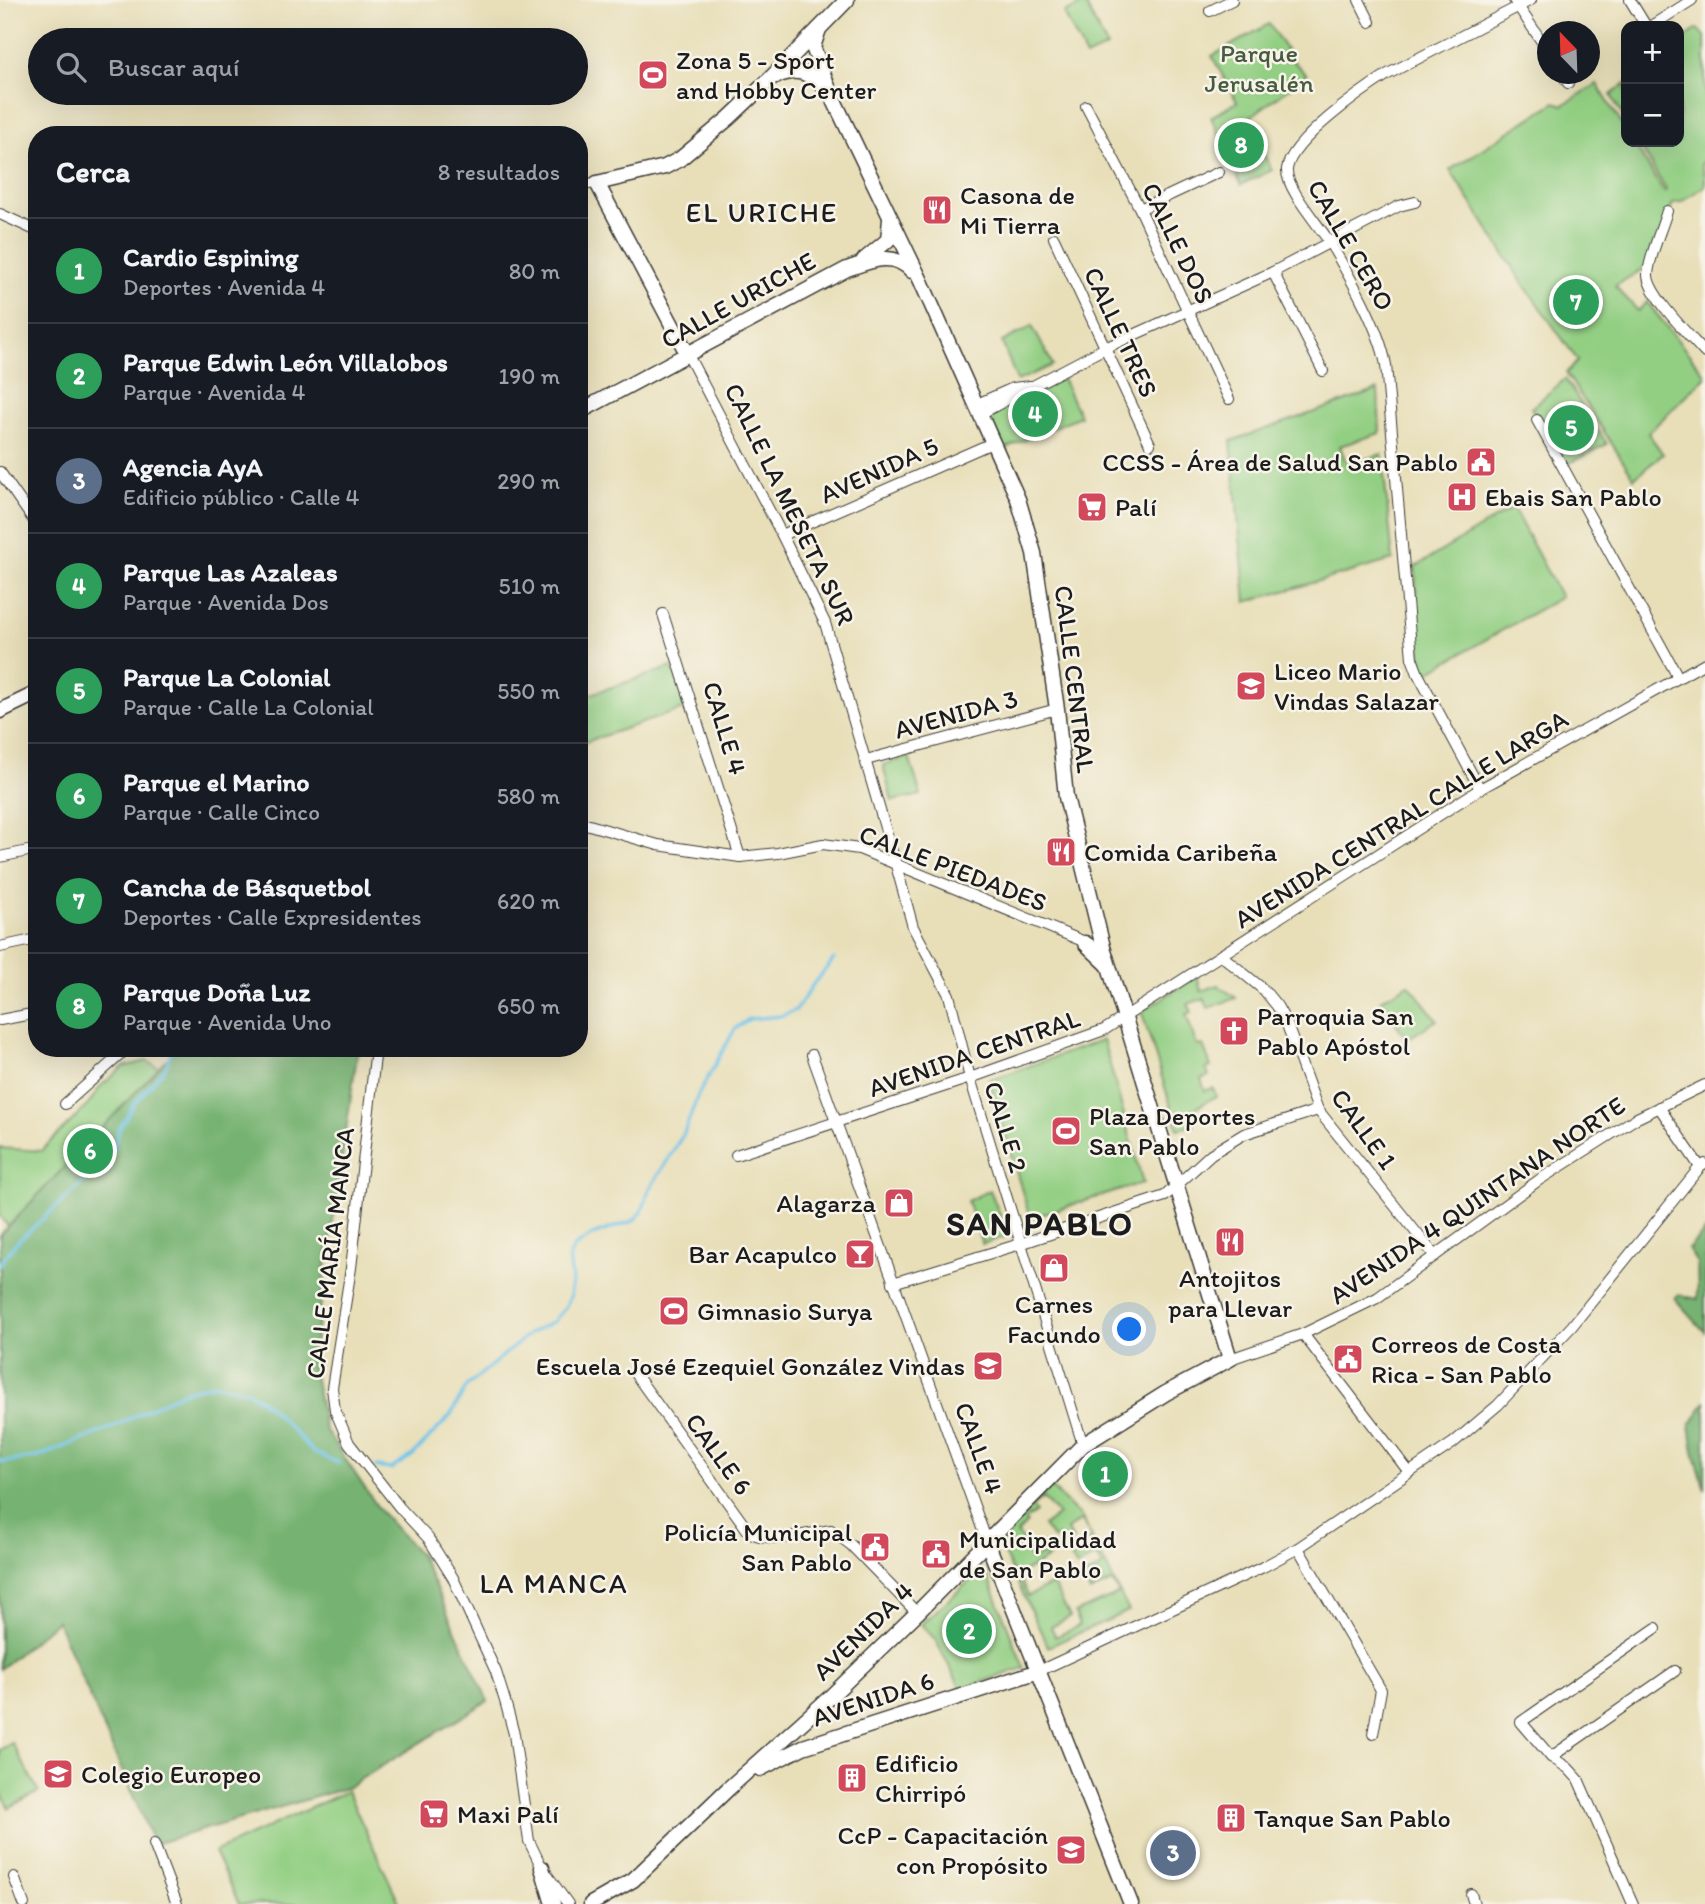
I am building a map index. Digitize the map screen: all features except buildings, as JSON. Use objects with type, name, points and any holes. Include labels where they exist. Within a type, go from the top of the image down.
[{"type":"main road","points":[[613,211],[614,192],[680,159],[767,82],[847,0]]},
{"type":"main road","name":"CALLE CENTRAL","points":[[819,29],[813,47],[830,92],[920,279],[1018,499],[1034,553],[1058,709],[1066,797],[1103,947],[1230,1359]]},
{"type":"main road","points":[[767,82],[787,72],[802,71],[830,92]]},
{"type":"main road","points":[[597,183],[665,167]]},
{"type":"main road","name":"CALLE LA MESETA SUR","points":[[597,183],[688,355]]},
{"type":"main road","points":[[847,269],[867,258],[888,240],[890,218]]},
{"type":"main road","name":"CALLE URICHE","points":[[588,407],[847,269],[894,258],[905,263],[920,279]]},
{"type":"main road","points":[[678,338],[687,346],[706,344]]},
{"type":"main road","points":[[0,711],[28,697]]},
{"type":"main road","points":[[1085,943],[1109,966]]},
{"type":"main road","name":"AVENIDA 4","points":[[729,1788],[827,1700],[917,1613],[1083,1445],[1156,1399],[1230,1359]]},
{"type":"main road","name":"CALLE 4","points":[[987,1542],[1131,1904]]},
{"type":"main road","name":"AVENIDA 6","points":[[729,1788],[768,1763],[803,1747],[1039,1671]]},
{"type":"main road","points":[[803,1747],[798,1743],[797,1735],[819,1713],[827,1700]]},
{"type":"main road","points":[[591,1904],[633,1880],[729,1788]]},
{"type":"main road","points":[[542,1868],[553,1904]]},
{"type":"street","points":[[1210,11],[1232,0]]},
{"type":"street","points":[[1359,0],[1370,22]]},
{"type":"street","points":[[1531,0],[1517,3],[1537,34]]},
{"type":"street","points":[[1630,0],[1645,21]]},
{"type":"street","points":[[1656,21],[1692,0]]},
{"type":"street","name":"CALLE CERO","points":[[1480,789],[1412,658],[1382,342],[1329,242],[1290,182],[1287,169],[1300,144],[1354,96],[1388,74],[1517,3]]},
{"type":"street","name":"CALLE DOS","points":[[1086,106],[1140,209],[1228,399]]},
{"type":"street","points":[[1140,209],[1219,172]]},
{"type":"street","points":[[588,184],[597,183]]},
{"type":"street","points":[[978,410],[1013,388],[1031,386],[1105,348],[1273,272],[1399,206],[1415,202]]},
{"type":"street","points":[[1667,211],[1650,266],[1649,283],[1662,303],[1705,353]]},
{"type":"street","points":[[0,214],[28,227]]},
{"type":"street","name":"CALLE TRES","points":[[1054,238],[1150,444]]},
{"type":"street","points":[[1273,272],[1323,371]]},
{"type":"street","name":"CALLE LA MESETA SUR","points":[[688,355],[825,623],[896,864]]},
{"type":"street","points":[[1537,420],[1678,677]]},
{"type":"street","name":"AVENIDA 5","points":[[782,535],[992,443]]},
{"type":"street","points":[[0,471],[28,512]]},
{"type":"street","name":"CALLE 4","points":[[663,614],[740,857]]},
{"type":"street","name":"AVENIDA CENTRAL CALLE LARGA","points":[[1124,1018],[1480,789],[1705,663]]},
{"type":"street","name":"AVENIDA 3","points":[[866,760],[1058,709]]},
{"type":"street","name":"CALLE PIEDADES","points":[[588,825],[658,845],[740,857],[822,844],[859,849],[1085,943],[1103,947]]},
{"type":"street","points":[[0,857],[28,851]]},
{"type":"street","name":"CALLE 2","points":[[896,864],[913,927],[949,995],[970,1078],[1083,1445]]},
{"type":"street","points":[[0,947],[28,941]]},
{"type":"street","name":"CALLE 1","points":[[1221,955],[1256,984],[1277,1006],[1286,1022],[1318,1111],[1435,1256]]},
{"type":"street","points":[[0,1020],[28,1015]]},
{"type":"street","name":"AVENIDA CENTRAL","points":[[736,1155],[970,1078],[1104,1030],[1124,1018]]},
{"type":"street","name":"CALLE 4","points":[[812,1055],[987,1542]]},
{"type":"street","points":[[65,1104],[118,1057]]},
{"type":"street","name":"CALLE MARÍA MANCA","points":[[375,1057],[351,1268],[332,1388],[335,1410],[349,1443],[400,1508],[428,1538],[453,1578],[496,1672],[514,1734],[529,1841],[542,1868],[568,1904]]},
{"type":"street","name":"AVENIDA 4 QUINTANA NORTE","points":[[1230,1359],[1303,1334],[1377,1298],[1539,1180],[1635,1119],[1705,1085]]},
{"type":"street","points":[[1039,1671],[1298,1548],[1468,1431],[1533,1370],[1572,1326],[1702,1166],[1660,1107]]},
{"type":"street","points":[[893,1283],[1165,1196],[1211,1154],[1244,1134],[1318,1111]]},
{"type":"street","points":[[1303,1334],[1409,1472]]},
{"type":"street","name":"CALLE 6","points":[[634,1372],[749,1532],[758,1537],[769,1537],[831,1530],[851,1545],[917,1613]]},
{"type":"street","points":[[1298,1548],[1381,1690],[1373,1734]]},
{"type":"street","points":[[1633,1904],[1583,1788],[1568,1768],[1551,1757],[1521,1722],[1656,1628]]},
{"type":"street","points":[[1551,1757],[1675,1671]]},
{"type":"street","points":[[155,1844],[177,1904]]},
{"type":"street","points":[[14,1877],[24,1904]]},
{"type":"green space","points":[[1085,3],[1107,47],[1086,57],[1064,13]]},
{"type":"green space","name":"Parque Jerusalén","points":[[1269,24],[1295,63],[1307,75],[1246,120],[1272,170],[1241,185],[1211,117],[1237,102],[1212,56]]},
{"type":"green space","points":[[1697,29],[1705,36],[1705,161],[1701,164],[1705,186],[1681,202],[1673,203],[1652,263],[1615,286],[1638,311],[1647,302],[1705,377],[1648,433],[1663,454],[1634,478],[1566,373],[1578,361],[1522,282],[1450,170],[1555,102],[1563,105],[1597,84],[1621,123],[1621,147],[1636,147],[1664,192],[1666,190],[1641,147],[1684,147],[1684,39]]},
{"type":"green space","points":[[1621,87],[1621,113],[1611,95]]},
{"type":"green space","points":[[1032,326],[1053,365],[1017,381],[1002,342]]},
{"type":"green space","points":[[1062,378],[1080,416],[1002,450],[990,422],[993,412]]},
{"type":"green space","points":[[1565,379],[1607,444],[1566,465],[1541,420],[1531,408]]},
{"type":"green space","points":[[1378,390],[1380,433],[1340,446],[1347,465],[1382,454],[1393,560],[1246,602],[1231,441]]},
{"type":"green space","points":[[1513,508],[1561,597],[1425,674],[1420,651],[1415,567]]},
{"type":"green space","points":[[672,667],[687,708],[588,741],[588,695]]},
{"type":"green space","points":[[909,757],[921,795],[892,801],[883,765]]},
{"type":"green space","points":[[1197,977],[1201,991],[1218,985],[1236,998],[1208,1008],[1204,998],[1188,1004],[1192,1012],[1186,1014],[1197,1046],[1203,1045],[1211,1067],[1206,1069],[1209,1076],[1201,1079],[1205,1091],[1213,1088],[1216,1096],[1189,1112],[1194,1125],[1178,1129],[1142,1013]]},
{"type":"green space","points":[[1409,984],[1437,1020],[1407,1039],[1380,1000]]},
{"type":"green space","name":"Plaza Deportes San Pablo","points":[[1103,1040],[1143,1183],[1030,1218],[989,1080]]},
{"type":"green space","points":[[169,1057],[357,1057],[312,1365],[325,1429],[381,1512],[421,1556],[488,1701],[346,1788],[154,1844],[57,1621],[0,1669],[0,1235]]},
{"type":"green space","points":[[147,1061],[170,1074],[19,1228],[8,1226],[0,1217],[0,1148],[41,1151],[88,1105],[100,1087],[123,1067]]},
{"type":"green space","points":[[990,1190],[1007,1232],[1005,1237],[982,1244],[967,1201]]},
{"type":"green space","points":[[1705,1231],[1705,1332],[1675,1299],[1679,1295],[1698,1299],[1697,1263],[1688,1249]]},
{"type":"green space","points":[[1705,1402],[1705,1490],[1690,1425]]},
{"type":"green space","points":[[1051,1487],[1082,1518],[1129,1611],[1048,1647],[998,1541]],"holes":[[[1043,1498],[1058,1515],[1043,1526],[1054,1540],[1059,1537],[1064,1545],[1073,1540],[1067,1530],[1082,1520],[1092,1539],[1069,1554],[1077,1567],[1096,1556],[1103,1566],[1083,1578],[1090,1592],[1112,1582],[1119,1594],[1075,1613],[1080,1625],[1056,1637],[1051,1627],[1070,1617],[1053,1584],[1028,1596],[1018,1575],[1049,1558],[1046,1553],[1031,1560],[1027,1552],[1029,1550],[1017,1533],[1027,1523],[1025,1520],[1036,1512],[1032,1507]]]},
{"type":"green space","points":[[982,1570],[986,1572],[1024,1668],[961,1689],[935,1639],[921,1624]]},
{"type":"green space","points":[[12,1743],[39,1792],[9,1808],[0,1791],[0,1750]]},
{"type":"green space","points":[[347,1791],[400,1904],[239,1904],[214,1852]]},
{"type":"waterway","points":[[376,1467],[391,1469],[413,1455],[450,1416],[467,1386],[530,1333],[553,1322],[570,1298],[572,1280],[569,1258],[574,1247],[595,1234],[633,1221],[642,1212],[649,1190],[684,1133],[698,1095],[735,1029],[749,1019],[781,1016],[796,1010],[834,959]]},
{"type":"waterway","points":[[0,1264],[16,1243],[78,1187],[114,1148],[119,1129],[134,1104],[165,1068],[169,1057]]},
{"type":"waterway","points":[[0,1460],[3,1462],[38,1457],[111,1428],[185,1391],[214,1384],[247,1391],[269,1406],[313,1452],[339,1463]]},
{"type":"place","name":"Zona 5 - Sport and Hobby Center","points":[[653,75]]},
{"type":"place","name":"Parque Doña Luz","points":[[1241,145]]},
{"type":"place","name":"Casona de Mi Tierra","points":[[937,210]]},
{"type":"place","name":"Cancha de Básquetbol","points":[[1576,302]]},
{"type":"place","name":"Parque Las Azaleas","points":[[1035,414]]},
{"type":"place","name":"Parque La Colonial","points":[[1571,428]]},
{"type":"place","name":"CCSS - Área de Salud San Pablo","points":[[1481,462]]},
{"type":"place","name":"Ebais San Pablo","points":[[1462,497]]},
{"type":"place","name":"Palí","points":[[1092,507]]},
{"type":"place","name":"Liceo Mario Vindas Salazar","points":[[1251,686]]},
{"type":"place","name":"Comida Caribeña","points":[[1061,852]]},
{"type":"place","name":"Parroquia San Pablo Apóstol","points":[[1234,1031]]},
{"type":"place","name":"Plaza Deportes San Pablo","points":[[1066,1131]]},
{"type":"place","name":"Parque el Marino","points":[[90,1151]]},
{"type":"place","name":"Alagarza","points":[[899,1203]]},
{"type":"place","name":"Antojitos para Llevar","points":[[1230,1242]]},
{"type":"place","name":"Bar Acapulco","points":[[860,1254]]},
{"type":"place","name":"Carnes Facundo","points":[[1054,1268]]},
{"type":"place","name":"Gimnasio Surya","points":[[674,1311]]},
{"type":"place","name":"Correos de Costa Rica - San Pablo","points":[[1348,1359]]},
{"type":"place","name":"Escuela José Ezequiel González Vindas","points":[[988,1366]]},
{"type":"place","name":"Cardio Espining","points":[[1105,1474]]},
{"type":"place","name":"Policía Municipal San Pablo","points":[[875,1547]]},
{"type":"place","name":"Municipalidad de San Pablo","points":[[936,1554]]},
{"type":"place","name":"Parque Edwin León Villalobos","points":[[969,1631]]},
{"type":"place","name":"Colegio Europeo","points":[[58,1774]]},
{"type":"place","name":"Edificio Chirripó","points":[[852,1778]]},
{"type":"place","name":"Maxi Palí","points":[[434,1814]]},
{"type":"place","name":"Tanque San Pablo","points":[[1231,1818]]},
{"type":"place","name":"CcP - Capacitación con Propósito","points":[[1071,1850]]},
{"type":"place","name":"Agencia AyA","points":[[1173,1853]]},
{"type":"district","name":"EL URICHE","points":[[762,212]]},
{"type":"district","name":"SAN PABLO","points":[[1040,1223]]},
{"type":"district","name":"LA MANCA","points":[[554,1583]]}]
